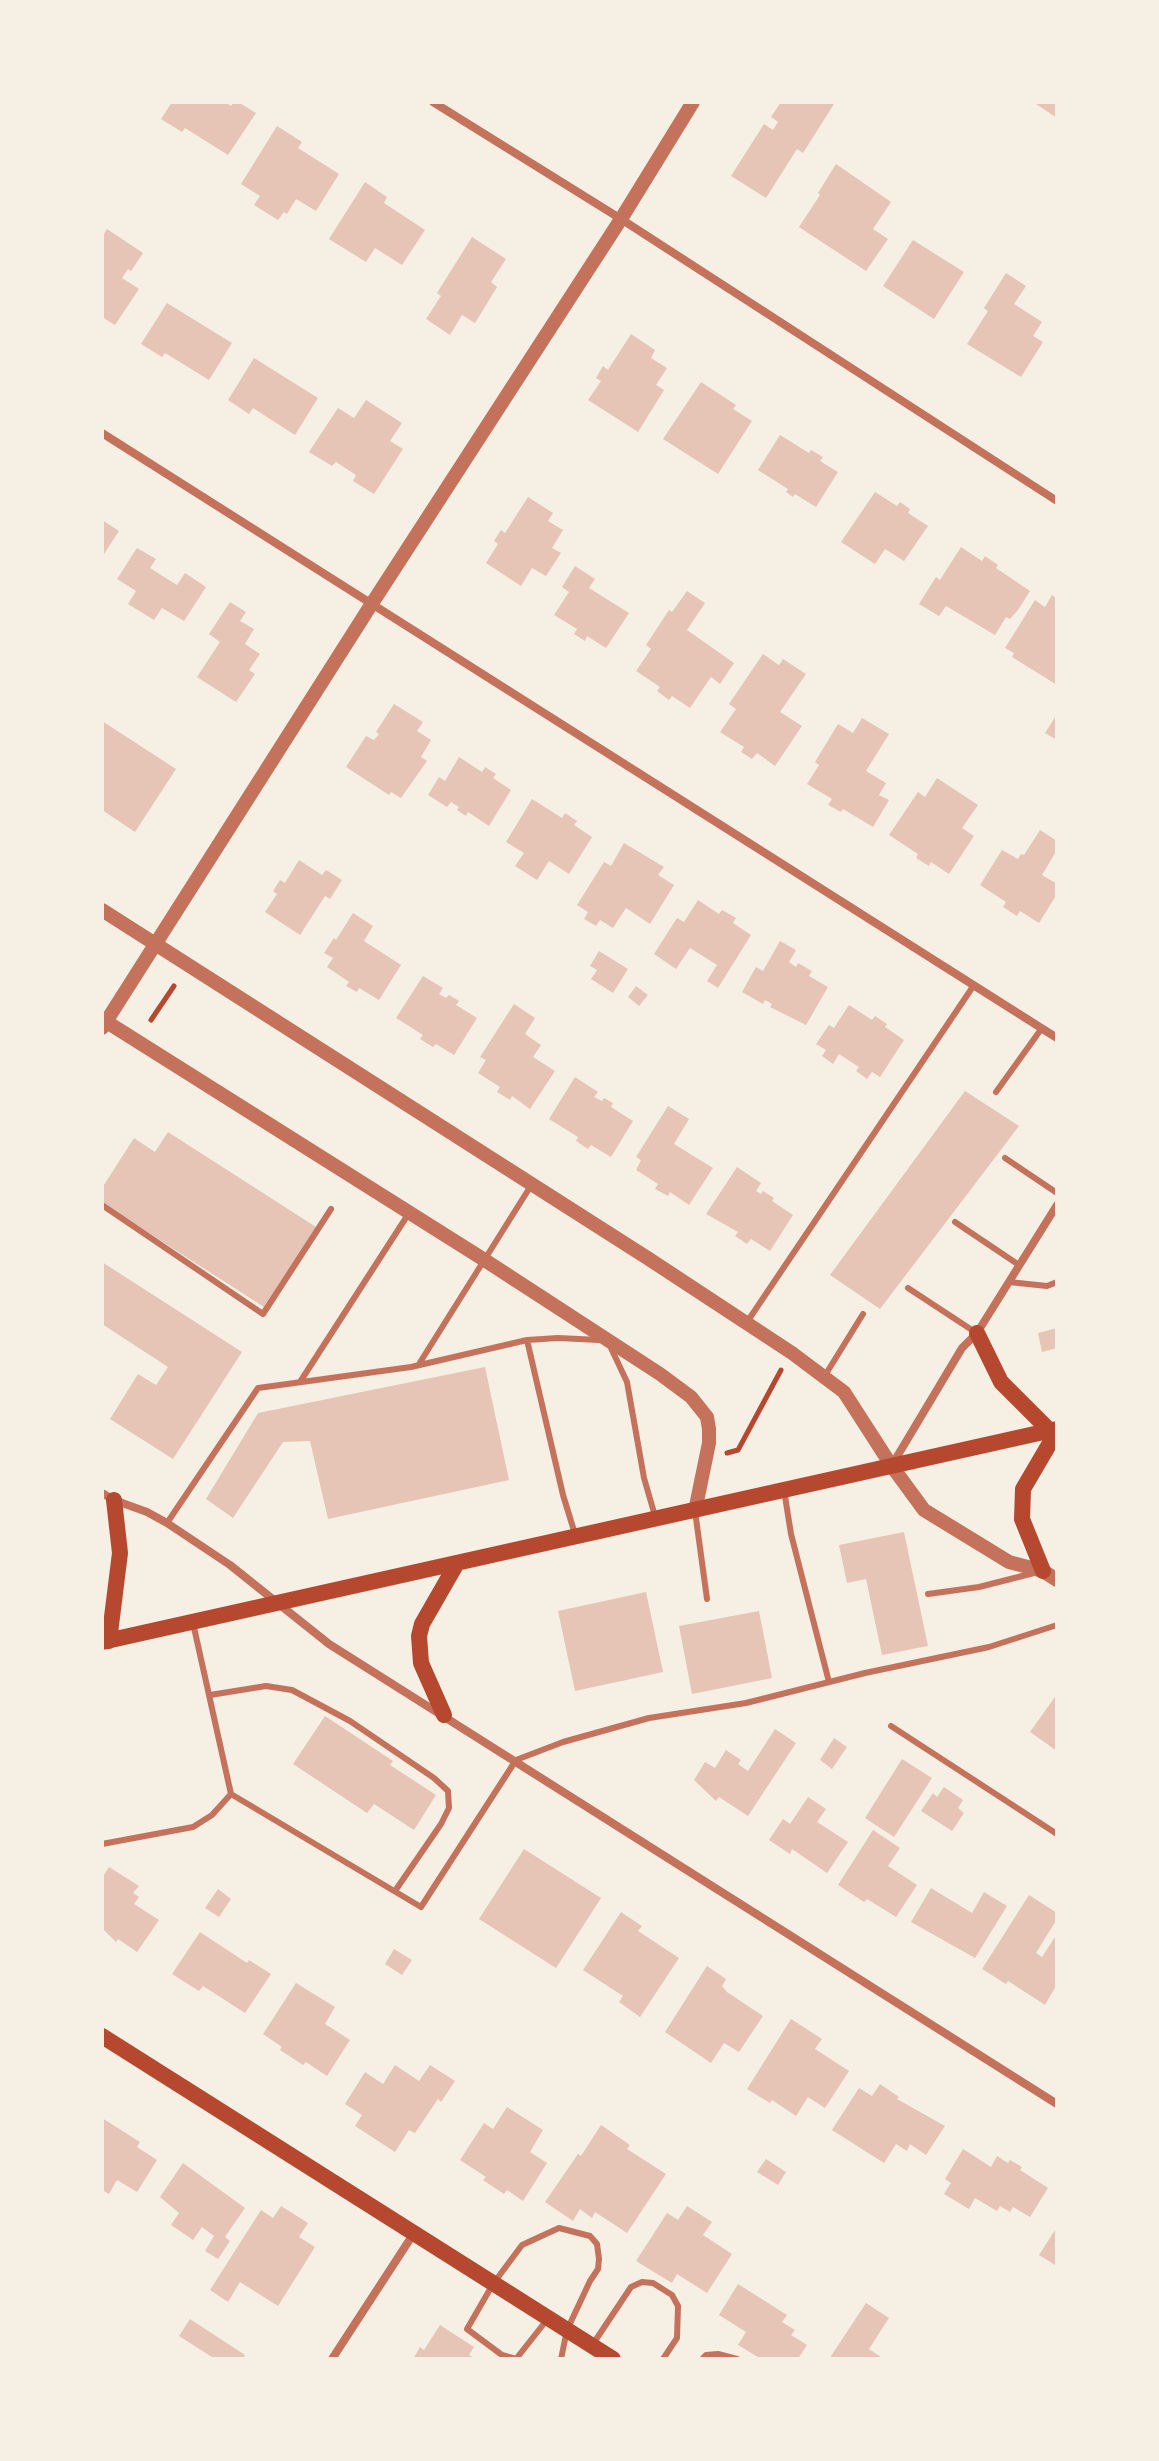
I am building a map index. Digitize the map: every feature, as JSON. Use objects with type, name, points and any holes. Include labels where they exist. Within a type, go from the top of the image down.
[{"type":"main road","points":[[977,1333],[1001,1382],[1055,1430]]},
{"type":"main road","points":[[108,1497],[120,1553],[106,1642],[1055,1430]]},
{"type":"main road","points":[[1050,1576],[1022,1519],[1023,1489],[1055,1430]]},
{"type":"main road","points":[[444,1715],[421,1663],[419,1636],[422,1624],[457,1563]]},
{"type":"main road","points":[[102,2036],[613,2359]]},
{"type":"street","points":[[433,102],[621,219],[1057,501]]},
{"type":"street","points":[[693,102],[621,219],[103,1023],[483,1259],[677,1385],[707,1417],[709,1443],[695,1511]]},
{"type":"street","points":[[102,433],[1057,1038]]},
{"type":"street","points":[[102,910],[747,1322],[844,1392],[924,1510],[1009,1562],[1050,1576]]},
{"type":"street","points":[[891,1465],[962,1348],[977,1333],[1057,1205]]},
{"type":"street","points":[[108,1497],[167,1523],[230,1565],[329,1644],[1057,2104]]},
{"type":"street","points":[[332,2359],[414,2233]]},
{"type":"lane","points":[[747,1322],[974,985]]},
{"type":"lane","points":[[996,1092],[1042,1028]]},
{"type":"lane","points":[[1005,1158],[1057,1193]]},
{"type":"lane","points":[[419,1365],[532,1184]]},
{"type":"lane","points":[[102,1205],[263,1314],[331,1209]]},
{"type":"lane","points":[[299,1382],[409,1213]]},
{"type":"lane","points":[[955,1222],[1019,1265]]},
{"type":"lane","points":[[1009,1282],[1047,1286],[1057,1282]]},
{"type":"lane","points":[[908,1288],[977,1333]]},
{"type":"lane","points":[[824,1377],[863,1314]]},
{"type":"lane","points":[[167,1523],[258,1388],[419,1365],[527,1340],[558,1338],[608,1340],[627,1382],[644,1478],[656,1519]]},
{"type":"lane","points":[[527,1340],[563,1495],[576,1537]]},
{"type":"lane","points":[[784,1490],[791,1534],[829,1682]]},
{"type":"lane","points":[[695,1511],[707,1599]]},
{"type":"lane","points":[[928,1594],[1050,1576]]},
{"type":"lane","points":[[193,1623],[231,1794],[421,1907],[516,1760],[563,1742],[649,1718],[746,1703],[989,1647],[1057,1625]]},
{"type":"lane","points":[[210,1695],[266,1686],[292,1690],[350,1721],[434,1778],[448,1791],[449,1808],[445,1816],[395,1891]]},
{"type":"lane","points":[[891,1726],[1057,1834]]},
{"type":"lane","points":[[102,1844],[193,1827],[212,1815],[231,1794]]},
{"type":"lane","points":[[548,2318],[516,2359],[502,2355],[467,2329],[493,2284],[522,2245],[559,2228],[590,2236],[597,2244],[598,2269],[567,2330],[561,2359]]},
{"type":"lane","points":[[592,2346],[631,2287],[642,2282],[653,2283],[672,2295],[678,2306],[677,2338],[663,2359]]},
{"type":"lane","points":[[702,2359],[706,2355],[718,2354],[737,2359]]},
{"type":"path","points":[[151,1020],[174,986]]},
{"type":"path","points":[[718,1455],[738,1450],[781,1369]]},
{"type":"building","points":[[172,102],[225,102],[231,106],[238,102],[256,113],[228,155],[185,128],[182,132],[161,119]]},
{"type":"building","points":[[781,102],[834,104],[803,153],[797,149],[766,198],[731,176],[764,124],[773,130],[778,122],[771,117]]},
{"type":"building","points":[[1033,102],[1057,102],[1057,118]]},
{"type":"building","points":[[277,126],[302,142],[298,148],[339,174],[316,211],[296,199],[287,214],[284,212],[278,220],[254,205],[260,196],[241,184]]},
{"type":"building","points":[[836,164],[891,202],[873,229],[888,239],[866,271],[799,227]]},
{"type":"building","points":[[365,182],[387,197],[384,203],[425,230],[402,265],[375,248],[366,262],[329,239]]},
{"type":"building","points":[[107,229],[143,253],[122,278],[139,289],[115,325],[102,317],[102,237]]},
{"type":"building","points":[[472,237],[506,259],[491,282],[497,287],[475,323],[462,315],[450,335],[426,319],[441,296],[437,293]]},
{"type":"building","points":[[913,240],[964,272],[934,319],[883,286]]},
{"type":"building","points":[[1006,273],[1026,286],[1014,304],[1042,322],[1033,336],[1043,342],[1021,377],[967,344],[988,311],[984,308]]},
{"type":"building","points":[[167,303],[232,343],[209,380],[165,353],[162,357],[141,344]]},
{"type":"building","points":[[631,334],[655,350],[651,358],[667,368],[656,385],[664,390],[638,432],[588,400],[601,381],[596,378],[603,366],[608,370]]},
{"type":"building","points":[[254,358],[318,398],[295,435],[253,408],[249,414],[228,400]]},
{"type":"building","points":[[701,382],[736,405],[733,409],[752,421],[718,474],[663,439]]},
{"type":"building","points":[[366,400],[402,423],[390,441],[403,449],[374,494],[353,481],[356,475],[336,462],[332,466],[309,452],[338,408],[354,418]]},
{"type":"building","points":[[780,435],[809,453],[811,450],[823,457],[820,461],[838,472],[816,507],[795,494],[793,497],[786,492],[788,489],[758,470]]},
{"type":"building","points":[[875,492],[897,506],[900,502],[910,509],[908,513],[928,526],[904,561],[885,549],[875,564],[841,542]]},
{"type":"building","points":[[528,497],[553,513],[548,521],[563,530],[552,548],[561,553],[546,576],[532,568],[521,586],[486,563],[498,544],[494,541],[501,530],[505,533]]},
{"type":"building","points":[[102,520],[119,531],[102,557]]},
{"type":"building","points":[[961,547],[982,561],[985,556],[998,565],[996,568],[1030,591],[1010,619],[1006,617],[995,635],[946,606],[939,616],[919,604],[936,577],[940,580]]},
{"type":"building","points":[[137,548],[156,559],[150,568],[177,585],[185,573],[206,587],[184,621],[162,608],[154,620],[128,604],[136,591],[117,579]]},
{"type":"building","points":[[575,566],[595,579],[589,588],[629,613],[606,648],[587,636],[585,641],[574,634],[577,629],[554,615],[569,592],[562,587]]},
{"type":"building","points":[[687,591],[705,603],[687,630],[734,663],[720,684],[711,677],[690,708],[672,696],[669,700],[657,691],[660,687],[636,671],[651,649],[646,645],[669,610],[672,612]]},
{"type":"building","points":[[1052,595],[1057,599],[1057,685],[1012,657],[1014,653],[1005,648],[1035,600],[1045,607]]},
{"type":"building","points":[[230,602],[246,612],[240,621],[254,629],[245,644],[260,654],[249,670],[255,674],[236,702],[197,677],[220,642],[209,634]]},
{"type":"building","points":[[763,654],[779,665],[783,659],[806,674],[780,712],[802,726],[775,766],[757,753],[752,759],[741,752],[744,747],[720,732],[736,709],[729,704]]},
{"type":"building","points":[[394,704],[423,722],[417,731],[431,740],[421,757],[427,761],[401,798],[391,792],[389,795],[346,767],[366,736],[374,740],[379,734],[376,732]]},
{"type":"building","points":[[1057,714],[1057,740],[1045,733]]},
{"type":"building","points":[[862,718],[889,734],[866,771],[886,783],[879,795],[889,800],[873,827],[843,809],[841,812],[828,805],[832,799],[807,784],[819,765],[815,762],[838,724],[853,733]]},
{"type":"building","points":[[102,721],[176,769],[135,832],[102,810]]},
{"type":"building","points":[[459,757],[482,772],[485,767],[496,774],[493,778],[511,790],[489,826],[468,812],[466,816],[451,802],[447,807],[428,795],[439,777],[445,781]]},
{"type":"building","points":[[937,778],[978,805],[962,828],[974,836],[949,874],[931,862],[929,866],[916,858],[918,854],[889,835],[918,792],[925,797]]},
{"type":"building","points":[[532,799],[562,818],[565,813],[577,821],[574,825],[592,837],[569,874],[549,861],[537,880],[515,866],[524,853],[506,842]]},
{"type":"building","points":[[1040,830],[1057,841],[1057,850],[1042,875],[1057,884],[1057,894],[1039,923],[1020,911],[1017,916],[1003,907],[1006,902],[980,885],[1002,850],[1018,859]]},
{"type":"building","points":[[624,843],[664,867],[658,875],[674,885],[650,924],[626,908],[613,928],[600,920],[596,926],[584,919],[588,912],[577,905],[604,862],[611,866]]},
{"type":"building","points":[[299,860],[322,875],[326,870],[342,880],[330,899],[325,896],[300,935],[265,912],[277,894],[273,891],[280,880],[285,883]]},
{"type":"building","points":[[698,900],[719,914],[722,910],[736,918],[733,923],[751,935],[718,988],[707,981],[717,965],[690,948],[676,969],[654,954],[677,918],[684,922]]},
{"type":"building","points":[[353,913],[373,926],[364,941],[401,965],[379,1000],[359,988],[357,992],[346,986],[349,982],[327,967],[333,958],[324,953]]},
{"type":"building","points":[[780,941],[796,950],[789,962],[812,971],[809,976],[828,987],[806,1025],[770,1007],[772,1004],[765,1000],[763,1004],[742,992],[756,967],[763,971]]},
{"type":"building","points":[[599,951],[628,969],[613,993],[591,979],[597,970],[590,966]]},
{"type":"building","points":[[423,976],[443,988],[439,994],[459,1001],[456,1005],[477,1018],[454,1055],[420,1039],[423,1035],[396,1018]]},
{"type":"building","points":[[636,986],[648,995],[639,1006],[628,997]]},
{"type":"building","points":[[514,1004],[535,1018],[525,1034],[541,1045],[533,1057],[555,1071],[530,1109],[512,1096],[510,1100],[497,1092],[500,1087],[478,1073],[486,1060],[480,1057]]},
{"type":"building","points":[[849,1005],[872,1020],[875,1016],[904,1040],[880,1077],[872,1072],[867,1079],[856,1071],[859,1067],[839,1054],[833,1064],[822,1056],[826,1050],[816,1044],[829,1025],[834,1028]]},
{"type":"building","points":[[575,1077],[598,1092],[594,1097],[613,1103],[611,1107],[633,1121],[611,1157],[591,1145],[588,1149],[576,1141],[578,1137],[549,1119]]},
{"type":"building","points":[[965,1091],[1019,1126],[880,1309],[830,1275]]},
{"type":"building","points":[[668,1106],[689,1119],[674,1144],[713,1168],[689,1205],[670,1192],[668,1196],[655,1189],[658,1184],[636,1170],[641,1160],[636,1157]]},
{"type":"building","points":[[168,1132],[316,1227],[264,1307],[102,1203],[102,1188],[134,1138],[155,1152]]},
{"type":"building","points":[[737,1167],[761,1183],[756,1191],[761,1194],[763,1191],[774,1198],[772,1201],[793,1215],[770,1251],[751,1239],[747,1244],[735,1236],[738,1232],[706,1214]]},
{"type":"building","points":[[102,1262],[242,1352],[173,1459],[110,1419],[138,1374],[156,1385],[168,1367],[102,1324]]},
{"type":"building","points":[[1057,1328],[1057,1348],[1042,1352],[1038,1333]]},
{"type":"building","points":[[485,1367],[509,1480],[328,1519],[310,1441],[283,1442],[233,1518],[206,1499],[258,1413]]},
{"type":"building","points":[[904,1532],[928,1646],[882,1655],[866,1579],[847,1583],[839,1545]]},
{"type":"building","points":[[646,1592],[663,1672],[575,1691],[558,1611]]},
{"type":"building","points":[[759,1611],[772,1678],[692,1694],[679,1626]]},
{"type":"building","points":[[1057,1694],[1057,1751],[1030,1732]]},
{"type":"building","points":[[325,1716],[393,1761],[390,1765],[436,1795],[414,1830],[374,1804],[367,1813],[293,1764]]},
{"type":"building","points":[[775,1729],[796,1743],[748,1816],[719,1797],[716,1801],[694,1780],[705,1762],[715,1768],[726,1750],[741,1760],[738,1764],[748,1771]]},
{"type":"building","points":[[834,1738],[847,1747],[832,1769],[820,1760]]},
{"type":"building","points":[[902,1759],[932,1778],[894,1837],[865,1818]]},
{"type":"building","points":[[944,1787],[963,1800],[958,1808],[964,1813],[952,1831],[921,1811],[933,1793],[937,1797]]},
{"type":"building","points":[[808,1797],[826,1809],[817,1822],[848,1842],[827,1873],[792,1849],[790,1854],[769,1840],[783,1819],[790,1824]]},
{"type":"building","points":[[873,1830],[900,1848],[888,1866],[917,1885],[896,1917],[838,1885]]},
{"type":"building","points":[[524,1849],[601,1898],[556,1968],[479,1919]]},
{"type":"building","points":[[109,1867],[139,1886],[133,1893],[139,1897],[134,1904],[159,1920],[137,1952],[118,1939],[116,1942],[102,1928],[102,1878]]},
{"type":"building","points":[[931,1888],[972,1913],[984,1892],[1007,1906],[975,1958],[911,1922]]},
{"type":"building","points":[[218,1889],[231,1899],[219,1917],[205,1908]]},
{"type":"building","points":[[1029,1895],[1057,1913],[1057,1919],[1036,1953],[1042,1957],[1057,1934],[1057,1984],[1045,2005],[1008,1981],[1006,1984],[982,1969]]},
{"type":"building","points":[[621,1912],[642,1926],[638,1931],[679,1958],[640,2017],[619,2002],[623,1996],[583,1970]]},
{"type":"building","points":[[200,1932],[247,1963],[249,1960],[271,1974],[245,2013],[203,1986],[199,1991],[172,1974]]},
{"type":"building","points":[[394,1949],[412,1960],[402,1975],[385,1964]]},
{"type":"building","points":[[707,1966],[726,1979],[722,1986],[727,1992],[763,2016],[739,2052],[724,2043],[711,2063],[665,2032]]},
{"type":"building","points":[[296,1983],[335,2007],[325,2024],[350,2040],[327,2076],[280,2050],[282,2047],[263,2034]]},
{"type":"building","points":[[791,2019],[822,2039],[815,2049],[849,2071],[825,2108],[808,2097],[796,2116],[772,2100],[770,2103],[747,2089]]},
{"type":"building","points":[[395,2065],[419,2081],[430,2065],[455,2081],[441,2102],[438,2099],[415,2133],[409,2130],[395,2152],[355,2126],[362,2115],[345,2104],[365,2072],[383,2084]]},
{"type":"building","points":[[880,2084],[899,2097],[897,2099],[945,2126],[926,2155],[910,2144],[907,2151],[896,2144],[884,2163],[832,2130],[859,2088],[872,2096]]},
{"type":"building","points":[[507,2107],[543,2130],[530,2152],[547,2163],[523,2201],[507,2190],[504,2194],[483,2180],[486,2177],[460,2160],[484,2123],[493,2129]]},
{"type":"building","points":[[102,2118],[140,2142],[137,2147],[157,2160],[137,2192],[117,2180],[109,2194],[102,2190]]},
{"type":"building","points":[[601,2125],[630,2145],[627,2149],[666,2174],[627,2233],[595,2212],[592,2218],[580,2209],[573,2221],[545,2202]]},
{"type":"building","points":[[963,2149],[991,2167],[997,2156],[1008,2163],[1010,2160],[1048,2188],[1030,2217],[1013,2207],[1010,2212],[1000,2206],[997,2211],[975,2198],[969,2209],[944,2194],[951,2183],[945,2179]]},
{"type":"building","points":[[766,2159],[786,2172],[778,2185],[757,2172]]},
{"type":"building","points":[[183,2163],[245,2208],[225,2237],[230,2241],[218,2259],[205,2251],[214,2236],[202,2227],[193,2240],[171,2225],[179,2213],[160,2197]]},
{"type":"building","points":[[281,2206],[308,2223],[299,2237],[315,2247],[278,2306],[240,2282],[228,2302],[210,2290],[261,2210],[273,2218]]},
{"type":"building","points":[[687,2206],[712,2222],[703,2235],[732,2254],[707,2293],[677,2274],[672,2283],[636,2261],[667,2213],[678,2220]]},
{"type":"building","points":[[1057,2227],[1057,2263],[1055,2265],[1039,2255]]},
{"type":"building","points":[[738,2284],[787,2315],[782,2322],[795,2330],[791,2335],[807,2345],[798,2359],[761,2359],[738,2345],[746,2332],[719,2315]]},
{"type":"building","points":[[866,2303],[889,2318],[869,2349],[884,2359],[829,2359]]},
{"type":"building","points":[[190,2319],[245,2355],[243,2359],[215,2359],[179,2336]]},
{"type":"building","points":[[440,2325],[474,2347],[469,2355],[476,2359],[413,2359],[420,2347],[424,2350]]}]
